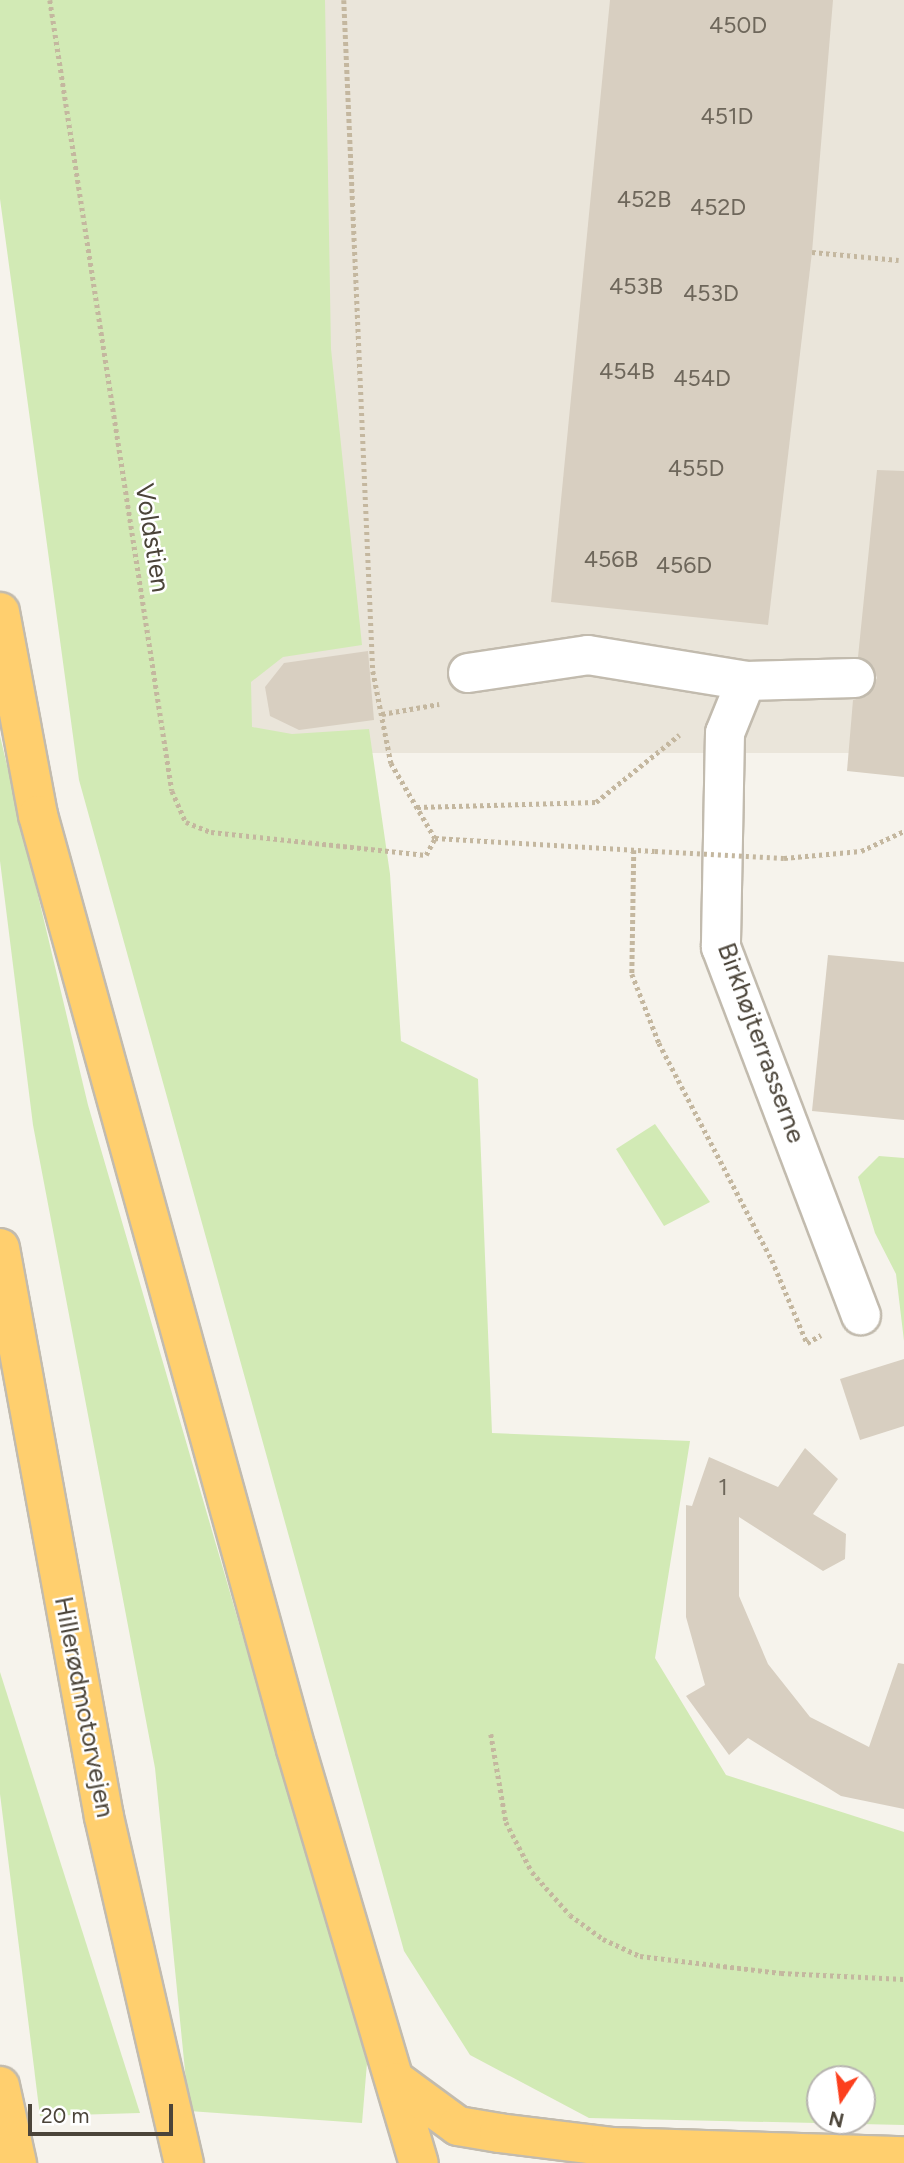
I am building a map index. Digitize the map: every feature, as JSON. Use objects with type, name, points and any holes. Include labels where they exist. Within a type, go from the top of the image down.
[{"type":"highway","points":[[0,612],[38,815],[296,1749],[398,2082],[419,2163]]},
{"type":"highway","name":"Hillerødmotorvejen","points":[[0,1248],[104,1817],[184,2163]]},
{"type":"highway","points":[[398,2082],[458,2126],[499,2133],[611,2147],[904,2156]]},
{"type":"highway","points":[[0,2085],[17,2163]]},
{"type":"street","points":[[459,688],[588,654],[746,681],[855,678]]},
{"type":"street","name":"Birkhøjterrasserne","points":[[746,681],[725,733],[721,947],[861,1315]]},
{"type":"path","name":"Voldstien","points":[[50,0],[172,791],[186,822],[211,832],[426,855],[435,838]]},
{"type":"path","points":[[344,0],[373,671],[391,763],[435,838],[784,858],[861,851],[904,831]]},
{"type":"path","points":[[812,252],[899,260]]},
{"type":"path","points":[[382,714],[459,688]]},
{"type":"path","points":[[417,807],[596,802],[687,729]]},
{"type":"path","points":[[634,850],[632,974],[659,1043],[772,1260],[807,1343],[861,1315]]},
{"type":"path","points":[[491,1734],[506,1822],[532,1872],[570,1915],[603,1939],[640,1956],[781,1973],[904,1979]]},
{"type":"shaded area","points":[[139,0],[904,0],[904,753],[139,753]]},
{"type":"green space","points":[[0,0],[325,0],[331,349],[362,645],[283,657],[251,682],[252,727],[292,734],[369,729],[390,874],[401,1041],[478,1079],[492,1433],[690,1441],[655,1658],[726,1775],[904,1832],[904,2125],[876,2124],[876,2065],[806,2065],[806,2123],[589,2118],[470,2055],[404,1951],[79,780],[0,199]]},
{"type":"green space","points":[[0,736],[88,1105],[367,2063],[362,2123],[189,2111],[155,1768],[33,1125],[0,861]]},
{"type":"green space","points":[[655,1124],[710,1202],[664,1226],[616,1149]]},
{"type":"green space","points":[[879,1156],[904,1158],[904,1341],[896,1274],[875,1233],[858,1177]]},
{"type":"green space","points":[[0,1672],[140,2113],[40,2116],[0,1794]]},
{"type":"building","points":[[610,0],[833,0],[812,252],[768,625],[551,602]]},
{"type":"building","points":[[877,470],[904,471],[904,777],[847,771],[853,700],[867,696],[877,678],[873,666],[858,657]]},
{"type":"building","points":[[368,651],[374,720],[299,730],[270,716],[265,687],[284,663]]},
{"type":"building","points":[[828,955],[904,962],[904,1120],[812,1111]]},
{"type":"building","points":[[904,1359],[904,1426],[860,1440],[840,1379]]},
{"type":"building","points":[[805,1448],[838,1479],[813,1514],[846,1534],[845,1559],[823,1571],[739,1517],[739,1596],[768,1664],[810,1717],[869,1747],[898,1663],[904,1664],[904,1809],[841,1796],[748,1738],[729,1755],[686,1696],[705,1685],[686,1617],[686,1505],[692,1506],[709,1457],[778,1487]]}]
